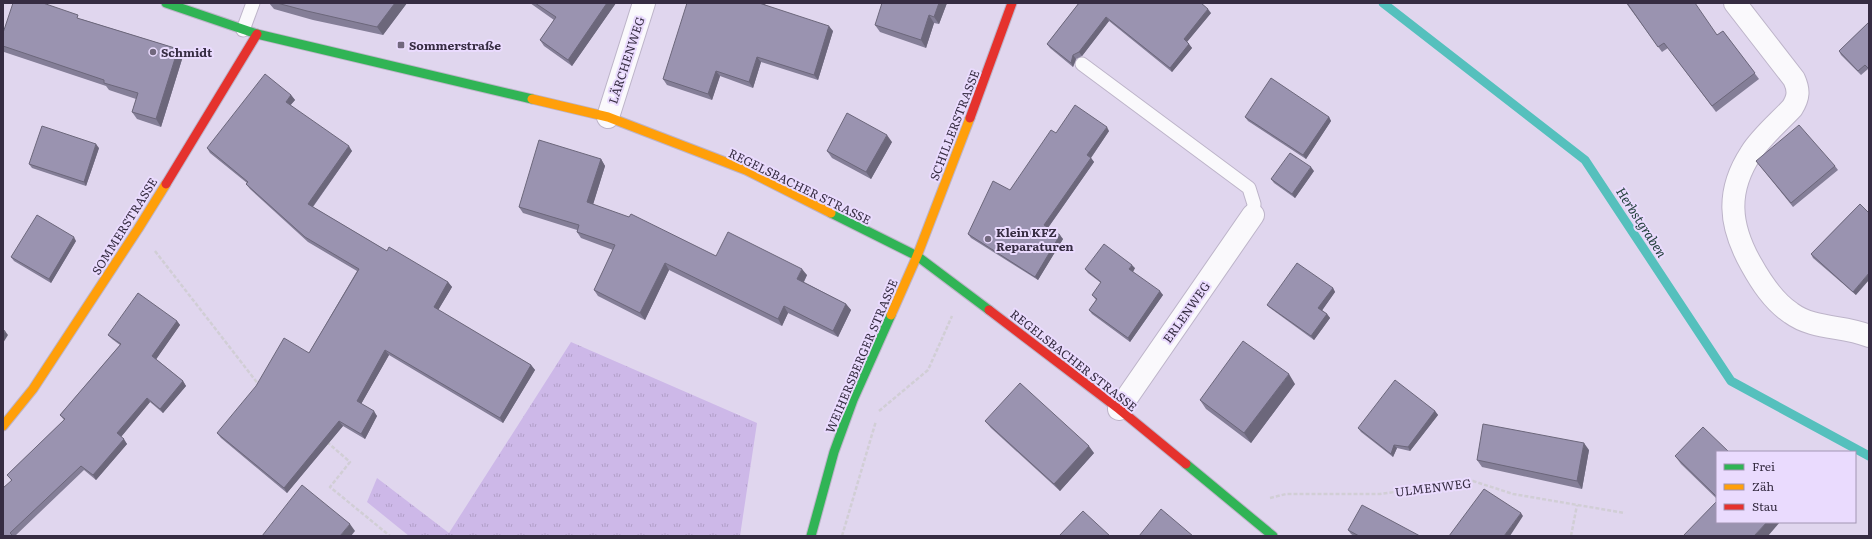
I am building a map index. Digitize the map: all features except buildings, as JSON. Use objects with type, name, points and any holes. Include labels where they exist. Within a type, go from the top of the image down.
[{"type":"street","name":"REGELSBACHER STRASSE","points":[[166,3],[257,34],[608,117],[746,170],[917,256],[964,290],[1119,409],[1273,536]]},
{"type":"street","name":"LÄRCHENWEG","points":[[608,117],[644,3]]},
{"type":"street","name":"SCHILLERSTRASSE","points":[[917,256],[996,50],[1012,3]]},
{"type":"street","points":[[1735,3],[1794,79],[1799,90],[1797,100],[1792,108],[1751,152],[1737,178],[1732,202],[1736,229],[1746,256],[1760,280],[1777,302],[1791,314],[1809,323],[1869,336]]},
{"type":"street","name":"SOMMERSTRASSE","points":[[3,426],[33,389],[138,229],[257,34]]},
{"type":"street","name":"ERLENWEG","points":[[1119,409],[1253,215]]},
{"type":"street","name":"WEIHERSBERGER STRASSE","points":[[811,536],[834,452],[853,400],[917,256]]},
{"type":"lane","points":[[244,30],[253,3]]},
{"type":"lane","points":[[1082,64],[1250,188],[1254,204],[1253,215]]},
{"type":"path","points":[[138,229],[261,388]]},
{"type":"path","points":[[842,536],[880,410],[928,370],[964,290]]},
{"type":"path","points":[[326,442],[350,462],[330,486],[390,536]]},
{"type":"path","name":"ULMENWEG","points":[[1239,507],[1286,494],[1380,494],[1473,481],[1513,494],[1625,513]]},
{"type":"path","points":[[1571,536],[1577,505]]},
{"type":"green space","points":[[571,342],[757,423],[740,536],[409,536],[367,502],[377,478],[449,533]]},
{"type":"waterway","name":"Herbstgraben","points":[[1383,3],[1585,160],[1731,381],[1869,456]]},
{"type":"traffic: fast","points":[[166,3],[257,34],[532,99]]},
{"type":"traffic: fast","points":[[831,213],[917,256],[989,310]]},
{"type":"traffic: fast","points":[[811,536],[834,452],[853,400],[891,315]]},
{"type":"traffic: fast","points":[[1186,464],[1273,536]]},
{"type":"traffic: slow","points":[[532,99],[608,117],[746,170],[831,213]]},
{"type":"traffic: slow","points":[[891,315],[917,256],[970,118]]},
{"type":"traffic: slow","points":[[3,426],[33,389],[166,184]]},
{"type":"traffic: jam","points":[[970,118],[1012,3]]},
{"type":"traffic: jam","points":[[166,184],[257,34]]},
{"type":"traffic: jam","points":[[989,310],[1119,409],[1186,464]]},
{"type":"place","name":"Sommerstraße","points":[[401,45]]},
{"type":"place","name":"Schmidt","points":[[153,52]]},
{"type":"place","name":"Klein KFZ Reparaturen","points":[[988,239]]}]
